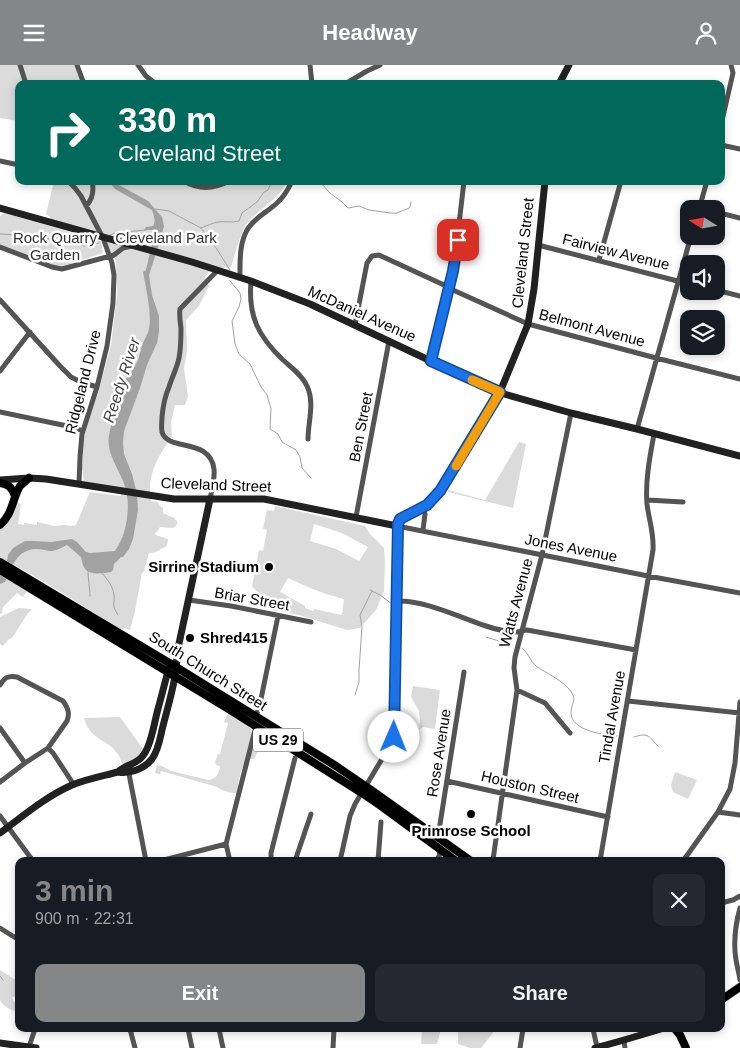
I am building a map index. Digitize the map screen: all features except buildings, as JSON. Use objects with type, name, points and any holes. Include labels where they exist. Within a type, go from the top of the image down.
[{"type":"main road","points":[[0,525],[10,512],[15,496],[21,486],[29,478]]},
{"type":"main road","points":[[0,481],[9,486],[15,496]]},
{"type":"main road","name":"South Church Street","points":[[0,562],[19,577],[171,674],[256,727],[364,790],[438,837],[466,857]]},
{"type":"main road","name":"South Church Street","points":[[0,569],[19,577],[173,665],[336,766],[381,806],[450,857]]},
{"type":"main road","points":[[725,997],[740,987]]},
{"type":"main road","points":[[678,1032],[686,1048]]},
{"type":"street","points":[[20,65],[25,80]]},
{"type":"street","points":[[77,65],[83,80]]},
{"type":"street","points":[[138,65],[151,80]]},
{"type":"street","points":[[310,65],[312,80]]},
{"type":"street","points":[[352,80],[380,65]]},
{"type":"street","points":[[561,80],[569,65]]},
{"type":"street","points":[[725,108],[733,73],[732,65]]},
{"type":"street","points":[[725,146],[740,149]]},
{"type":"street","points":[[0,161],[15,164]]},
{"type":"street","name":"Ridgeland Drive","points":[[72,185],[103,238],[110,256],[114,275],[113,303],[107,346],[97,387],[83,431],[79,484]]},
{"type":"street","points":[[86,206],[92,196],[92,185]]},
{"type":"street","points":[[191,185],[206,188],[220,185]]},
{"type":"street","points":[[240,278],[241,251],[249,227],[258,217],[280,201],[290,185]]},
{"type":"street","points":[[431,361],[455,259],[464,185]]},
{"type":"street","name":"Cleveland Street","points":[[0,481],[29,478],[46,479],[174,499],[264,499],[397,526],[400,519],[423,508],[448,481],[500,392],[528,324],[534,289],[545,185]]},
{"type":"street","points":[[598,260],[620,185]]},
{"type":"street","points":[[703,200],[706,185]]},
{"type":"street","name":"McDaniel Avenue","points":[[2,210],[161,253],[251,281],[310,304],[500,392],[571,413],[740,456]]},
{"type":"street","points":[[725,214],[740,218]]},
{"type":"street","name":"Fairview Avenue","points":[[538,245],[678,281]]},
{"type":"street","points":[[637,429],[688,245]]},
{"type":"street","points":[[0,247],[62,269],[110,256],[123,248],[132,246]]},
{"type":"street","name":"Belmont Avenue","points":[[355,325],[367,263],[372,256],[379,255],[453,291],[528,324],[740,379]]},
{"type":"street","points":[[0,833],[31,809],[56,793],[74,785],[118,772],[125,773],[142,757],[151,738],[177,653],[210,499],[214,471],[212,462],[206,452],[166,438],[161,424],[166,396],[181,348],[180,309],[217,271]]},
{"type":"street","points":[[251,281],[252,314],[260,333],[307,386],[311,403],[308,439]]},
{"type":"street","points":[[725,293],[740,296]]},
{"type":"street","points":[[0,300],[71,377],[97,387]]},
{"type":"street","points":[[0,371],[30,332]]},
{"type":"street","name":"Ben Street","points":[[356,517],[390,341]]},
{"type":"street","points":[[0,412],[83,431]]},
{"type":"street","name":"Watts Avenue","points":[[493,857],[517,691],[514,662],[542,555],[571,413]]},
{"type":"street","name":"Tindal Avenue","points":[[601,857],[654,541],[647,501],[648,473],[654,433]]},
{"type":"street","points":[[647,501],[683,502]]},
{"type":"street","points":[[423,508],[425,515],[423,531]]},
{"type":"street","points":[[341,857],[350,816],[355,804],[394,739],[397,526]]},
{"type":"street","name":"Jones Avenue","points":[[397,526],[740,593]]},
{"type":"street","name":"Briar Street","points":[[189,600],[311,623]]},
{"type":"street","points":[[396,601],[423,604],[492,628],[513,632],[527,630],[636,651]]},
{"type":"street","points":[[256,717],[265,683],[278,616]]},
{"type":"street","name":"Rose Avenue","points":[[438,837],[464,673]]},
{"type":"street","points":[[128,769],[139,769],[153,758],[170,699],[171,674]]},
{"type":"street","points":[[0,685],[3,679],[7,677],[17,677],[64,701],[69,717],[48,748],[0,782]]},
{"type":"street","points":[[517,691],[545,703],[570,733]]},
{"type":"street","points":[[628,701],[739,713]]},
{"type":"street","points":[[686,857],[727,797],[732,779],[740,702]]},
{"type":"street","points":[[229,857],[226,844],[256,727]]},
{"type":"street","points":[[0,728],[25,763]]},
{"type":"street","points":[[150,761],[151,738]]},
{"type":"street","points":[[48,748],[74,785]]},
{"type":"street","points":[[271,857],[295,758]]},
{"type":"street","points":[[128,769],[145,857]]},
{"type":"street","name":"Houston Street","points":[[447,781],[608,817]]},
{"type":"street","points":[[718,812],[740,815]]},
{"type":"street","points":[[296,857],[311,814]]},
{"type":"street","points":[[0,816],[30,857]]},
{"type":"street","points":[[378,857],[380,822]]},
{"type":"street","points":[[176,857],[226,844]]},
{"type":"street","points":[[439,849],[439,857]]},
{"type":"street","points":[[725,902],[740,896]]},
{"type":"street","points":[[740,908],[736,921],[734,940],[740,979]]},
{"type":"street","points":[[0,928],[15,937]]},
{"type":"street","points":[[1,1042],[33,1047],[35,1032]]},
{"type":"street","points":[[131,1032],[135,1048]]},
{"type":"street","points":[[189,1032],[192,1048]]},
{"type":"street","points":[[220,1032],[223,1048]]},
{"type":"street","points":[[333,1048],[334,1032]]},
{"type":"street","points":[[520,1048],[523,1032]]},
{"type":"street","points":[[593,1032],[596,1048],[625,1044],[654,1032]]},
{"type":"green space","points":[[0,65],[75,65],[81,80],[15,80],[15,120],[0,118]]},
{"type":"green space","name":"Cleveland Park","points":[[53,185],[188,185],[192,188],[215,189],[225,185],[285,185],[274,199],[244,227],[231,267],[212,269],[205,277],[209,286],[199,306],[186,320],[187,351],[184,368],[188,396],[185,405],[175,405],[171,422],[172,437],[154,467],[150,483],[151,501],[158,502],[163,508],[163,513],[178,522],[172,528],[160,527],[155,533],[168,539],[168,541],[166,547],[149,553],[142,573],[130,630],[124,628],[122,630],[20,568],[12,582],[8,580],[27,591],[23,597],[17,593],[3,607],[0,614],[0,529],[17,502],[21,504],[18,524],[37,525],[37,522],[54,526],[72,526],[76,525],[90,492],[121,496],[121,488],[84,482],[82,469],[84,433],[98,393],[111,345],[117,294],[116,262],[106,241],[51,221],[50,217],[46,214]]},
{"type":"green space","name":"Rock Quarry Garden","points":[[5,213],[101,241],[103,253],[62,266],[53,265],[0,245],[0,216]]},
{"type":"green space","points":[[519,442],[526,444],[513,508],[448,492],[448,490],[485,500]]},
{"type":"green space","name":"Sirrine Stadium","points":[[275,506],[365,526],[384,548],[384,591],[376,610],[360,628],[347,630],[299,615],[273,610],[252,586],[259,550],[263,551],[267,530],[263,529],[267,510],[274,511]],"holes":[[[314,524],[342,533],[368,547],[359,561],[336,549],[310,541]],[[288,578],[329,595],[344,599],[342,615],[314,609],[313,611],[280,592]]]},
{"type":"green space","points":[[19,608],[32,610],[28,613],[12,638],[3,646],[0,644],[0,617]]},
{"type":"green space","points":[[413,686],[440,690],[435,729],[423,727],[419,730],[419,711],[411,697]]},
{"type":"green space","points":[[228,713],[251,728],[253,743],[258,751],[254,759],[246,759],[239,777],[237,793],[221,790],[217,787],[161,771],[160,774],[155,773],[157,765],[171,771],[208,780],[215,777],[220,766],[216,765],[215,762],[218,754],[220,754],[228,723],[224,722]]},
{"type":"green space","points":[[120,717],[143,749],[139,758],[123,765],[114,749],[90,731],[84,718]]},
{"type":"green space","points":[[675,772],[697,780],[688,799],[673,792],[671,785]]},
{"type":"green space","points":[[0,970],[15,979],[15,997],[12,997],[15,1002],[15,1011],[7,1008],[0,1000]]},
{"type":"green space","points":[[422,1032],[440,1032],[437,1044],[421,1044]]},
{"type":"green space","points":[[458,1032],[494,1032],[481,1048],[470,1048],[458,1044]]},
{"type":"shaded area","points":[[112,185],[119,185],[148,201],[162,217],[164,226],[149,275],[152,295],[159,316],[157,343],[147,365],[124,431],[124,454],[137,494],[138,510],[133,539],[129,549],[114,564],[111,572],[91,573],[85,569],[81,557],[67,545],[52,551],[36,549],[24,552],[16,560],[5,582],[0,584],[0,572],[7,561],[8,555],[13,548],[25,541],[51,542],[72,539],[86,552],[115,551],[126,526],[128,507],[126,489],[113,459],[108,441],[122,387],[137,362],[149,329],[149,309],[143,272],[146,270],[155,230],[144,230],[146,227],[153,226],[155,220],[152,210],[115,189]]},
{"type":"waterway","points":[[201,228],[218,222],[239,221],[242,213],[257,202],[270,185]]},
{"type":"waterway","points":[[323,185],[348,208],[359,206],[369,210],[397,213],[409,208],[411,202]]},
{"type":"waterway","points":[[155,209],[169,211],[201,228],[230,270]]},
{"type":"waterway","points":[[110,235],[146,230]]},
{"type":"waterway","points":[[0,234],[34,236],[84,246],[99,243]]},
{"type":"waterway","points":[[230,281],[240,293],[241,299],[232,321],[235,344],[239,354],[250,364],[267,395],[271,409],[270,429],[278,434],[282,442],[296,450],[300,457],[302,468],[311,478]]},
{"type":"waterway","points":[[88,572],[90,596]]},
{"type":"waterway","points":[[102,573],[110,583],[114,595],[114,607],[118,615]]},
{"type":"waterway","points":[[370,590],[392,604]]},
{"type":"waterway","points":[[355,695],[359,682],[362,627],[360,615],[372,591]]},
{"type":"waterway","points":[[486,637],[512,645]]},
{"type":"waterway","points":[[522,648],[536,666],[560,681],[571,692],[574,698],[571,713],[572,719],[576,724],[590,731],[617,736]]},
{"type":"waterway","points":[[634,737],[646,735],[658,746]]},
{"type":"waterway","points":[[0,976],[3,980]]},
{"type":"slow traffic","points":[[456,466],[500,392],[472,380]]},
{"type":"place","name":"Sirrine Stadium","points":[[269,567]]},
{"type":"place","name":"Shred415","points":[[190,638]]},
{"type":"place","name":"Primrose School","points":[[471,814]]},
{"type":"route","points":[[394,737],[398,524],[400,519],[427,505],[448,481],[500,392],[431,361],[453,271],[458,240]]},
{"type":"water label","name":"Reedy River","points":[[121,380]]}]
